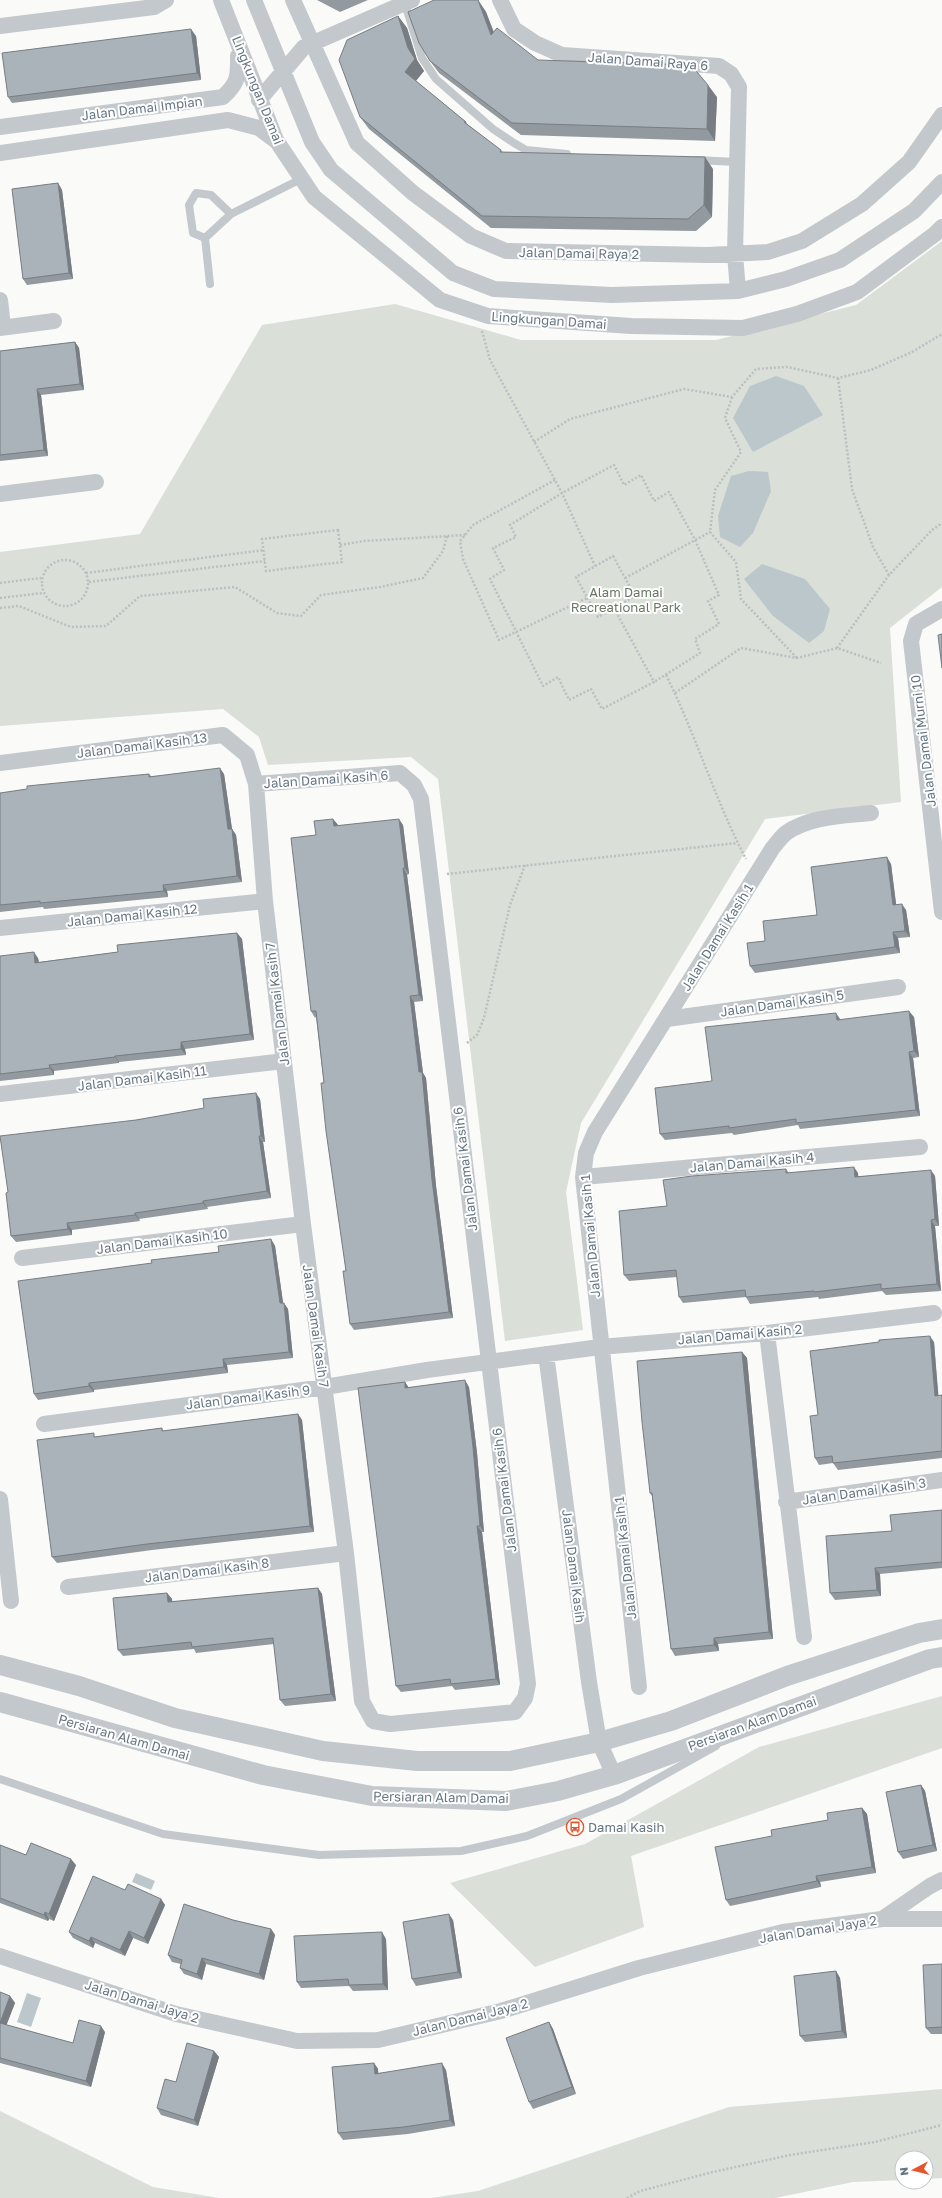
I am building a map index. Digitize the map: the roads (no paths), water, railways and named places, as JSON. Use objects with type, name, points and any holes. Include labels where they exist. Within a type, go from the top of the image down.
[{"type":"street","points":[[0,26],[154,7],[166,0]]},
{"type":"street","name":"Lingkungan Damai","points":[[221,0],[276,140],[314,197],[440,300],[488,316],[631,326],[743,328],[797,314],[857,292],[935,234],[942,227]]},
{"type":"street","points":[[254,0],[282,72],[312,142],[331,170],[453,273],[494,289],[612,295],[738,291],[786,279],[840,260],[914,211],[942,182]]},
{"type":"street","name":"Jalan Damai Raya 2","points":[[293,0],[357,143],[412,193],[472,236],[506,251],[735,254],[768,252],[802,240],[862,204],[910,162],[942,115]]},
{"type":"street","name":"Jalan Damai Raya 6","points":[[500,0],[514,29],[534,43],[562,55],[719,66],[731,74],[739,86],[735,254],[738,291]]},
{"type":"street","points":[[259,100],[304,47],[407,1]]},
{"type":"street","name":"Jalan Damai Impian","points":[[0,127],[223,97],[232,89],[238,78],[237,41]]},
{"type":"street","name":"Jalan Damai Impian","points":[[0,153],[228,120],[259,128],[276,140]]},
{"type":"street","points":[[0,300],[2,328],[54,321]]},
{"type":"street","points":[[0,494],[96,482]]},
{"type":"street","name":"Jalan Damai Murni 10","points":[[942,609],[916,624],[911,641],[940,871],[942,912]]},
{"type":"street","name":"Jalan Damai Kasih 13","points":[[0,763],[223,735],[246,755],[256,784]]},
{"type":"street","name":"Jalan Damai Kasih 6","points":[[256,784],[400,773],[414,785],[421,799],[528,1684],[525,1698],[515,1712]]},
{"type":"street","name":"Jalan Damai Kasih 7","points":[[256,784],[265,901],[303,1224],[346,1553],[362,1702],[373,1721],[390,1724],[515,1712]]},
{"type":"street","name":"Jalan Damai Kasih 1","points":[[640,1687],[600,1347],[583,1177],[586,1153],[595,1132],[772,849],[786,833],[825,818],[871,813]]},
{"type":"street","name":"Jalan Damai Kasih 12","points":[[0,928],[265,901]]},
{"type":"street","name":"Jalan Damai Kasih 5","points":[[667,1019],[898,987]]},
{"type":"street","name":"Jalan Damai Kasih 11","points":[[0,1094],[284,1061]]},
{"type":"street","name":"Jalan Damai Kasih 4","points":[[583,1177],[920,1147]]},
{"type":"street","name":"Jalan Damai Kasih 10","points":[[22,1258],[303,1224]]},
{"type":"street","name":"Jalan Damai Kasih 2","points":[[546,1354],[600,1347],[767,1333],[934,1313]]},
{"type":"street","points":[[767,1333],[786,1502],[804,1637]]},
{"type":"street","name":"Jalan Damai Kasih 9","points":[[44,1424],[325,1387],[427,1370],[489,1363],[546,1354]]},
{"type":"street","name":"Jalan Damai Kasih","points":[[546,1354],[589,1682],[599,1742],[614,1775]]},
{"type":"street","name":"Jalan Damai Kasih 3","points":[[786,1502],[942,1480]]},
{"type":"street","points":[[0,1498],[11,1601]]},
{"type":"street","name":"Jalan Damai Kasih 8","points":[[68,1587],[346,1553]]},
{"type":"street","points":[[0,1665],[79,1686],[175,1718],[324,1751],[417,1761],[510,1762],[599,1742],[671,1721],[787,1676],[919,1633],[942,1629]]},
{"type":"street","name":"Persiaran Alam Damai","points":[[0,1702],[263,1775],[372,1796],[506,1800],[558,1791],[614,1775],[930,1659],[942,1657]]},
{"type":"street","points":[[882,1919],[930,1886],[942,1880]]},
{"type":"street","name":"Jalan Damai Jaya 2","points":[[0,1956],[176,2014],[297,2041],[378,2040],[501,2012],[639,1968],[776,1934],[882,1919],[942,1919]]},
{"type":"lane","points":[[407,1],[422,58],[436,79],[493,129],[526,150],[573,155]]},
{"type":"lane","points":[[690,160],[737,162]]},
{"type":"lane","points":[[205,238],[231,214],[301,178]]},
{"type":"lane","points":[[205,238],[193,233],[189,205],[196,193],[211,194],[231,214]]},
{"type":"lane","points":[[205,238],[210,284]]},
{"type":"lane","points":[[0,1779],[163,1834],[319,1854],[461,1851],[527,1836],[621,1799],[770,1717]]},
{"type":"place","name":"Damai Kasih","points":[[575,1827]]},
{"type":"park label","name":"Alam Damai Recreational Park","points":[[626,600]]}]
